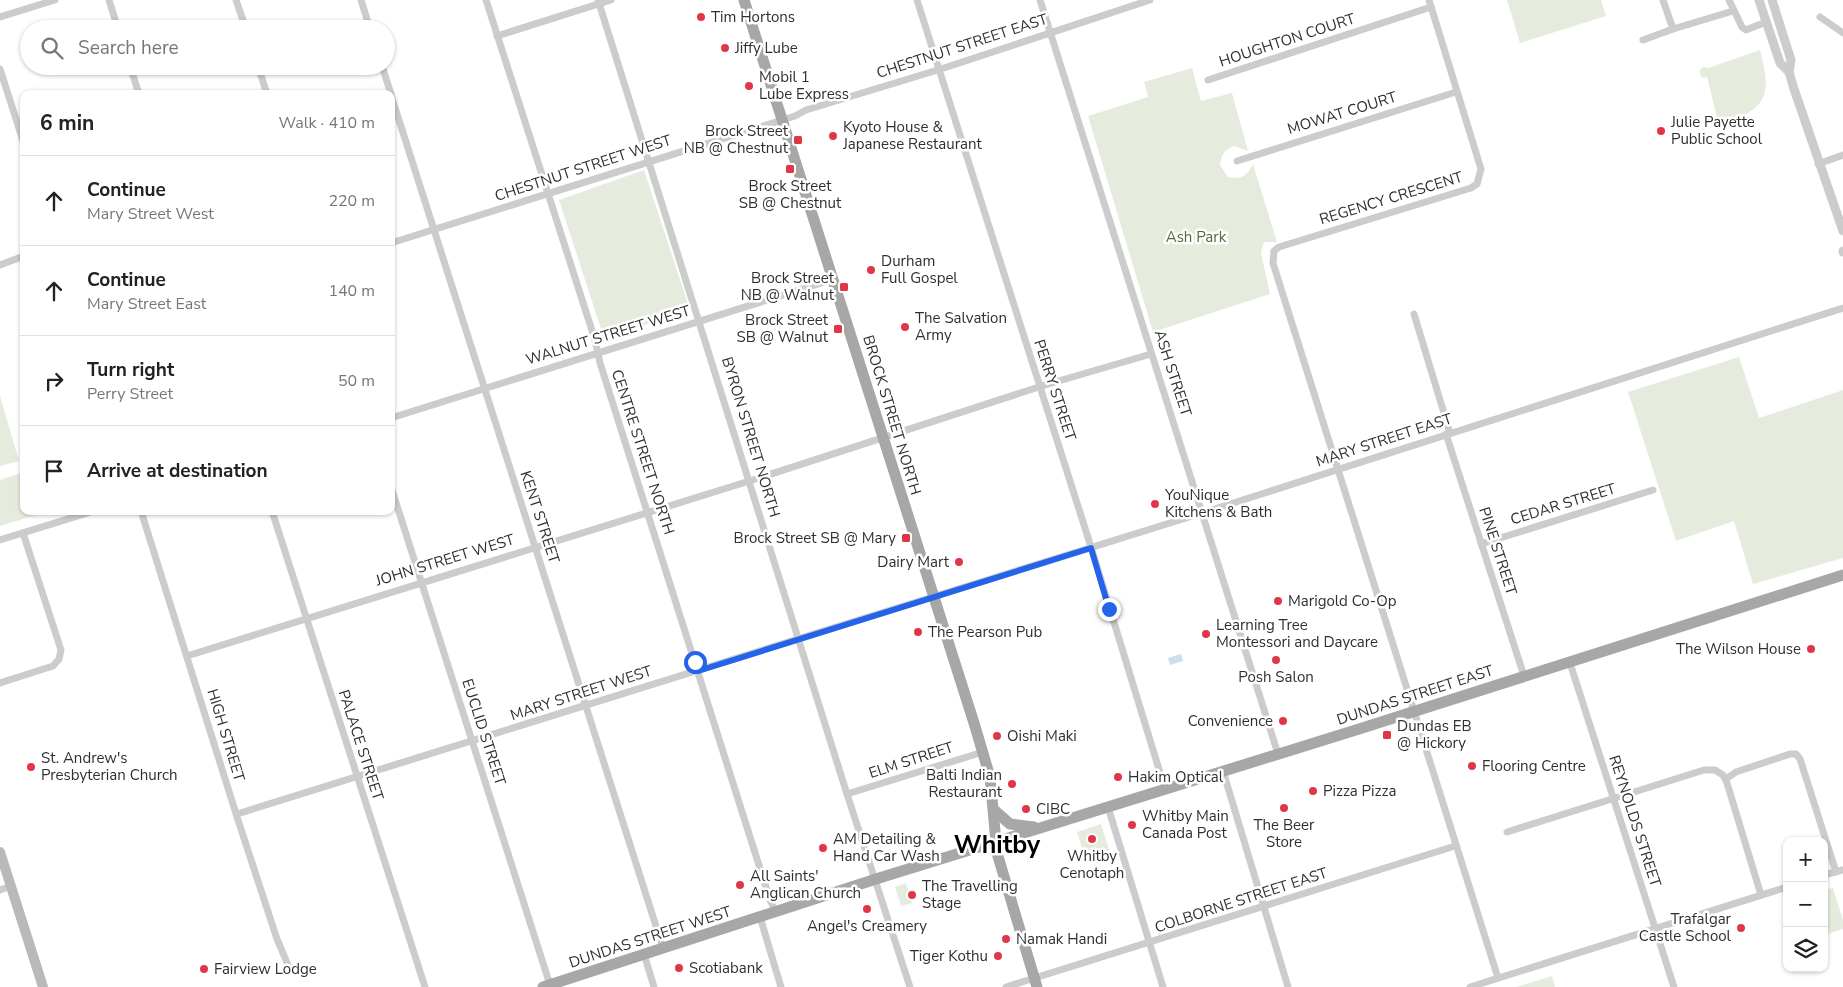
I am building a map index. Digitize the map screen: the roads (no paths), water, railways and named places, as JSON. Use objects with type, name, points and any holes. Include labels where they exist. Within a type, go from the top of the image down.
[{"type":"main road","name":"BROCK STREET NORTH","points":[[744,0],[983,752],[990,777],[995,842],[1014,916],[1036,982]]},
{"type":"main road","name":"DUNDAS STREET EAST","points":[[995,842],[1570,663],[1843,575]]},
{"type":"main road","points":[[994,810],[1010,824],[1021,827],[1044,827]]},
{"type":"main road","name":"DUNDAS STREET WEST","points":[[548,986],[995,842]]},
{"type":"main road","points":[[0,852],[43,987]]},
{"type":"street","points":[[0,17],[55,0]]},
{"type":"street","points":[[109,0],[115,20]]},
{"type":"street","points":[[236,0],[243,20]]},
{"type":"street","points":[[361,0],[367,20]]},
{"type":"street","name":"CENTRE STREET NORTH","points":[[486,0],[770,900],[776,912]]},
{"type":"street","points":[[497,36],[599,2],[611,0]]},
{"type":"street","name":"PERRY STREET","points":[[917,0],[941,69],[1039,387],[1091,548],[1164,789]]},
{"type":"street","name":"ASH STREET","points":[[1040,0],[1278,754]]},
{"type":"street","name":"CHESTNUT STREET EAST","points":[[782,120],[806,110],[941,69],[1150,0]]},
{"type":"street","points":[[1663,0],[1674,30]]},
{"type":"street","points":[[1729,0],[1742,27],[1746,30],[1766,22],[1774,24],[1782,33]]},
{"type":"street","points":[[1759,0],[1780,63],[1789,72]]},
{"type":"street","points":[[1772,0],[1791,60],[1789,72],[1818,164],[1843,231]]},
{"type":"street","name":"BYRON STREET NORTH","points":[[599,2],[910,987]]},
{"type":"street","name":"HOUGHTON COURT","points":[[1208,80],[1430,4]]},
{"type":"street","name":"REGENCY CRESCENT","points":[[1337,469],[1272,263],[1274,251],[1312,237],[1471,188],[1477,184],[1481,169],[1430,4]]},
{"type":"street","points":[[1642,40],[1733,10]]},
{"type":"street","points":[[1820,17],[1843,32]]},
{"type":"street","points":[[0,69],[20,132]]},
{"type":"street","points":[[133,75],[138,90]]},
{"type":"street","points":[[261,75],[265,90]]},
{"type":"street","name":"KENT STREET","points":[[385,75],[390,90]]},
{"type":"street","name":"MOWAT COURT","points":[[1237,161],[1456,92]]},
{"type":"street","name":"KENT STREET","points":[[395,107],[663,948]]},
{"type":"street","name":"CHESTNUT STREET WEST","points":[[395,242],[782,120]]},
{"type":"street","points":[[1818,164],[1843,156]]},
{"type":"street","points":[[0,265],[20,258]]},
{"type":"street","name":"WALNUT STREET WEST","points":[[395,417],[834,279]]},
{"type":"street","name":"MARY STREET EAST","points":[[932,596],[1202,513],[1843,308]]},
{"type":"street","name":"PINE STREET","points":[[1414,314],[1481,544],[1524,676]]},
{"type":"street","name":"JOHN STREET WEST","points":[[187,656],[884,438],[1039,387],[1152,354]]},
{"type":"street","points":[[1337,469],[1498,978]]},
{"type":"street","name":"CEDAR STREET","points":[[1481,544],[1653,490]]},
{"type":"street","name":"EUCLID STREET","points":[[395,500],[473,742],[548,986]]},
{"type":"street","points":[[0,540],[81,515]]},
{"type":"street","name":"HIGH STREET","points":[[142,515],[277,939],[288,965]]},
{"type":"street","name":"PALACE STREET","points":[[273,515],[425,987]]},
{"type":"street","points":[[0,683],[53,666],[59,659],[61,650],[22,533]]},
{"type":"street","name":"MARY STREET WEST","points":[[237,814],[473,742],[932,596]]},
{"type":"street","name":"REYNOLDS STREET","points":[[1570,663],[1674,987]]},
{"type":"street","name":"ELM STREET","points":[[848,794],[983,752]]},
{"type":"street","points":[[1726,779],[1736,772],[1790,754],[1796,754],[1800,759],[1839,871]]},
{"type":"street","points":[[1507,832],[1613,797],[1704,770],[1715,770],[1724,775],[1726,779],[1761,895]]},
{"type":"street","points":[[1223,771],[1266,907],[1288,987]]},
{"type":"street","points":[[1108,807],[1163,987]]},
{"type":"street","name":"COLBORNE STREET EAST","points":[[1006,987],[1036,982],[1455,846]]},
{"type":"street","points":[[0,890],[11,886]]},
{"type":"street","points":[[1470,987],[1783,888]]},
{"type":"street","points":[[760,917],[781,987]]},
{"type":"street","points":[[644,954],[654,987]]},
{"type":"water","points":[[1181,654],[1183,661],[1170,665],[1168,658]]},
{"type":"place","name":"Tim Hortons","points":[[701,17]]},
{"type":"place","name":"Jiffy Lube","points":[[725,48]]},
{"type":"place","name":"Mobil 1 Lube Express","points":[[749,86]]},
{"type":"place","name":"Julie Payette Public School","points":[[1661,131]]},
{"type":"place","name":"Kyoto House & Japanese Restaurant","points":[[833,136]]},
{"type":"place","name":"Brock Street NB @ Chestnut","points":[[798,140]]},
{"type":"place","name":"Brock Street SB @ Chestnut","points":[[790,169]]},
{"type":"place","name":"Durham Full Gospel","points":[[871,270]]},
{"type":"place","name":"Brock Street NB @ Walnut","points":[[844,287]]},
{"type":"place","name":"The Salvation Army","points":[[905,327]]},
{"type":"place","name":"Brock Street SB @ Walnut","points":[[838,329]]},
{"type":"place","name":"YouNique Kitchens & Bath","points":[[1155,504]]},
{"type":"place","name":"Brock Street SB @ Mary","points":[[906,538]]},
{"type":"place","name":"Dairy Mart","points":[[959,562]]},
{"type":"place","name":"Marigold Co-Op","points":[[1278,601]]},
{"type":"place","name":"The Pearson Pub","points":[[918,632]]},
{"type":"place","name":"Learning Tree Montessori and Daycare","points":[[1206,634]]},
{"type":"place","name":"The Wilson House","points":[[1811,649]]},
{"type":"place","name":"Posh Salon","points":[[1276,660]]},
{"type":"place","name":"Convenience","points":[[1283,721]]},
{"type":"place","name":"Dundas EB @ Hickory","points":[[1387,735]]},
{"type":"place","name":"Oishi Maki","points":[[997,736]]},
{"type":"place","name":"Flooring Centre","points":[[1472,766]]},
{"type":"place","name":"St. Andrew's Presbyterian Church","points":[[31,767]]},
{"type":"place","name":"Hakim Optical","points":[[1118,777]]},
{"type":"place","name":"Balti Indian Restaurant","points":[[1012,784]]},
{"type":"place","name":"Pizza Pizza","points":[[1313,791]]},
{"type":"place","name":"The Beer Store","points":[[1284,808]]},
{"type":"place","name":"CIBC","points":[[1026,809]]},
{"type":"place","name":"Whitby Main Canada Post","points":[[1132,825]]},
{"type":"place","name":"Whitby Cenotaph","points":[[1092,839]]},
{"type":"place","name":"AM Detailing & Hand Car Wash","points":[[823,848]]},
{"type":"place","name":"All Saints' Anglican Church","points":[[740,885]]},
{"type":"place","name":"The Travelling Stage","points":[[912,895]]},
{"type":"place","name":"Angel's Creamery","points":[[867,909]]},
{"type":"place","name":"Trafalgar Castle School","points":[[1741,928]]},
{"type":"place","name":"Namak Handi","points":[[1006,939]]},
{"type":"place","name":"Tiger Kothu","points":[[998,956]]},
{"type":"place","name":"Scotiabank","points":[[679,968]]},
{"type":"place","name":"Fairview Lodge","points":[[204,969]]},
{"type":"district","name":"Whitby","points":[[997,844]]},
{"type":"park label","name":"Ash Park","points":[[1196,237]]}]
